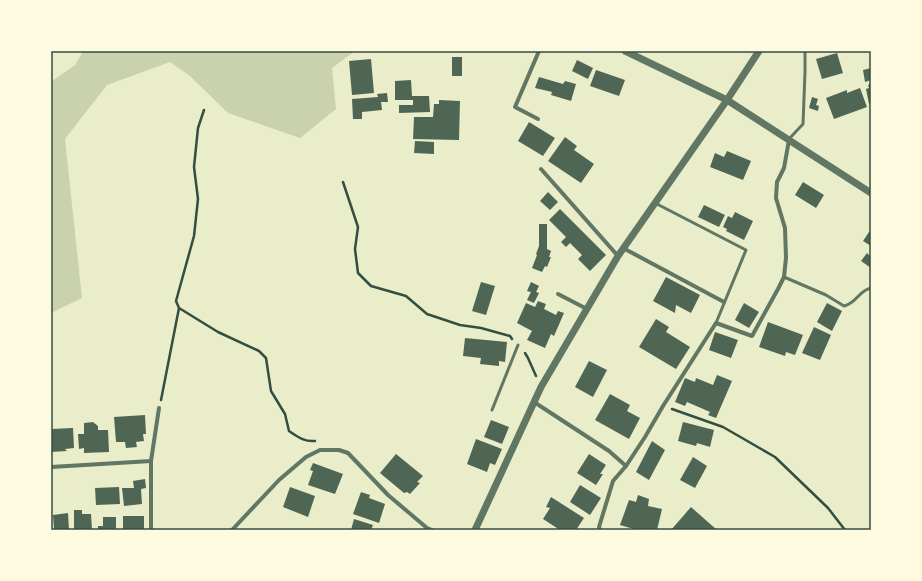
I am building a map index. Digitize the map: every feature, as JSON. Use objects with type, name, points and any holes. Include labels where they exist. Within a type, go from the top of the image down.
[{"type":"street","points":[[538,119],[515,107],[539,51]]},
{"type":"street","points":[[626,51],[727,100],[871,193]]},
{"type":"street","points":[[475,530],[541,387],[618,256],[760,51]]},
{"type":"street","points":[[600,530],[599,527],[613,481],[626,466],[645,437],[716,323],[752,336],[784,277],[786,258],[785,228],[776,198],[777,182],[784,168],[789,139]]},
{"type":"street","points":[[541,169],[618,256]]},
{"type":"street","points":[[624,248],[724,302]]},
{"type":"street","points":[[558,294],[587,309]]},
{"type":"street","points":[[534,402],[609,451],[626,466]]},
{"type":"street","points":[[152,530],[151,461],[159,408]]},
{"type":"street","points":[[232,530],[279,480],[306,457],[320,450],[339,450],[348,453],[388,495],[427,528],[432,530]]},
{"type":"street","points":[[51,468],[151,461]]},
{"type":"lane","points":[[789,139],[803,124],[805,51]]},
{"type":"lane","points":[[655,203],[746,250],[716,323]]},
{"type":"lane","points":[[784,277],[826,295],[844,306],[850,304],[865,289],[871,288]]},
{"type":"lane","points":[[492,410],[518,345]]},
{"type":"path","points":[[159,408],[179,308],[176,301],[194,236],[198,199],[194,167],[198,128],[204,110]]},
{"type":"path","points":[[343,182],[358,226],[355,249],[358,273],[370,286],[406,296],[427,314],[460,325],[481,328],[510,336],[528,358],[541,387]]},
{"type":"path","points":[[179,308],[218,332],[259,351],[266,358],[271,391],[285,414],[289,431],[300,439],[317,441]]},
{"type":"path","points":[[663,406],[723,427],[775,457],[828,508],[845,530]]},
{"type":"green space","points":[[83,51],[355,51],[332,68],[336,109],[300,138],[228,113],[190,76],[170,62],[107,85],[65,139],[82,298],[51,313],[51,82],[75,65]]},
{"type":"building","points":[[837,53],[843,73],[822,79],[816,59]]},
{"type":"building","points":[[452,57],[462,57],[462,76],[452,76]]},
{"type":"building","points":[[371,59],[374,93],[352,95],[349,61]]},
{"type":"building","points":[[577,60],[593,68],[588,79],[572,71]]},
{"type":"building","points":[[871,68],[871,80],[865,82],[863,70]]},
{"type":"building","points":[[596,70],[625,80],[619,96],[590,86]]},
{"type":"building","points":[[539,77],[563,84],[565,81],[576,84],[571,101],[551,95],[552,92],[535,88]]},
{"type":"building","points":[[411,80],[412,96],[429,96],[430,112],[399,113],[399,105],[413,105],[413,100],[395,100],[395,81]]},
{"type":"building","points":[[871,84],[871,103],[869,104],[866,89],[869,88],[868,85]]},
{"type":"building","points":[[860,88],[867,107],[834,119],[826,98],[847,90],[847,93]]},
{"type":"building","points":[[387,93],[388,102],[381,102],[382,110],[362,112],[362,119],[353,119],[352,99],[378,97],[377,94]]},
{"type":"building","points":[[812,97],[818,99],[816,105],[819,106],[818,111],[809,108]]},
{"type":"building","points":[[439,100],[460,101],[459,140],[413,139],[414,117],[433,117],[434,104],[439,104]]},
{"type":"building","points":[[529,122],[555,138],[543,156],[518,141]]},
{"type":"building","points":[[565,137],[577,146],[574,150],[594,164],[581,183],[548,161]]},
{"type":"building","points":[[415,141],[434,142],[434,154],[414,153]]},
{"type":"building","points":[[727,151],[751,161],[743,180],[710,167],[715,153],[724,157]]},
{"type":"building","points":[[803,182],[824,195],[816,208],[795,195]]},
{"type":"building","points":[[548,192],[558,202],[550,210],[540,201]]},
{"type":"building","points":[[704,205],[725,215],[719,227],[698,217]]},
{"type":"building","points":[[560,209],[606,255],[590,271],[578,259],[582,255],[570,243],[566,247],[561,242],[566,237],[549,220]]},
{"type":"building","points":[[735,212],[753,221],[744,240],[726,231],[727,229],[723,227],[728,216],[732,218]]},
{"type":"building","points":[[539,224],[547,224],[547,249],[551,251],[549,257],[551,257],[547,267],[545,266],[542,272],[532,268],[539,246]]},
{"type":"building","points":[[871,229],[871,246],[863,241]]},
{"type":"building","points":[[867,253],[871,257],[871,268],[861,261]]},
{"type":"building","points":[[666,277],[700,295],[691,313],[676,305],[675,313],[653,301]]},
{"type":"building","points":[[481,282],[495,286],[486,315],[472,311]]},
{"type":"building","points":[[531,282],[539,286],[536,292],[539,293],[534,303],[527,300],[531,292],[527,291]]},
{"type":"building","points":[[538,301],[546,304],[544,309],[556,315],[558,311],[564,313],[554,336],[551,334],[545,348],[527,340],[532,331],[517,323],[526,303],[535,307]]},
{"type":"building","points":[[744,303],[759,312],[749,328],[735,320]]},
{"type":"building","points":[[827,303],[842,311],[832,331],[817,322]]},
{"type":"building","points":[[656,319],[669,327],[666,332],[690,347],[676,369],[639,347]]},
{"type":"building","points":[[768,322],[803,335],[795,355],[786,352],[785,356],[759,347]]},
{"type":"building","points":[[814,327],[831,335],[820,360],[802,353]]},
{"type":"building","points":[[715,332],[738,340],[731,358],[709,350]]},
{"type":"building","points":[[465,338],[507,342],[505,362],[499,361],[499,366],[480,364],[481,358],[463,356]]},
{"type":"building","points":[[589,361],[607,370],[593,397],[575,387]]},
{"type":"building","points":[[717,375],[732,381],[716,418],[708,415],[710,412],[687,402],[685,406],[675,402],[685,378],[695,382],[696,378],[713,385]]},
{"type":"building","points":[[610,394],[630,405],[627,411],[640,418],[629,439],[595,420]]},
{"type":"building","points":[[145,415],[146,434],[143,434],[144,441],[136,442],[137,447],[126,448],[125,442],[116,442],[114,417]]},
{"type":"building","points":[[491,420],[509,427],[502,444],[484,437]]},
{"type":"building","points":[[93,422],[98,426],[98,430],[108,430],[109,452],[84,453],[84,448],[79,449],[78,434],[84,434],[84,423]]},
{"type":"building","points":[[683,422],[714,430],[710,447],[697,443],[696,446],[678,441]]},
{"type":"building","points":[[73,428],[74,448],[65,449],[67,451],[51,452],[51,429]]},
{"type":"building","points":[[476,439],[502,449],[495,465],[490,463],[487,472],[467,464]]},
{"type":"building","points":[[652,441],[665,450],[649,480],[636,472]]},
{"type":"building","points":[[396,454],[423,476],[417,482],[420,483],[410,494],[407,492],[404,493],[380,473]]},
{"type":"building","points":[[589,454],[606,465],[600,474],[603,474],[596,485],[577,473]]},
{"type":"building","points":[[693,457],[707,466],[695,488],[680,480]]},
{"type":"building","points":[[313,463],[343,474],[335,494],[308,485],[313,471],[310,470]]},
{"type":"building","points":[[145,479],[146,488],[141,489],[142,504],[124,506],[122,488],[134,488],[133,481]]},
{"type":"building","points":[[580,485],[601,498],[590,515],[570,502]]},
{"type":"building","points":[[119,487],[120,504],[96,505],[95,488]]},
{"type":"building","points":[[290,487],[315,496],[308,517],[283,507]]},
{"type":"building","points":[[361,492],[370,495],[369,498],[385,504],[379,523],[353,514]]},
{"type":"building","points":[[638,495],[649,499],[648,506],[662,509],[657,530],[637,530],[620,525],[629,500],[636,502]]},
{"type":"building","points":[[551,497],[584,518],[576,530],[560,530],[543,519],[550,508],[546,507]]},
{"type":"building","points":[[691,507],[717,530],[671,530]]},
{"type":"building","points":[[74,510],[82,510],[82,514],[91,514],[92,530],[74,530]]},
{"type":"building","points":[[68,513],[69,530],[54,530],[53,515]]},
{"type":"building","points":[[123,516],[144,516],[144,530],[123,530]]},
{"type":"building","points":[[103,517],[116,517],[116,530],[98,530],[98,526],[103,526]]},
{"type":"building","points":[[354,519],[373,525],[371,530],[351,530]]}]
